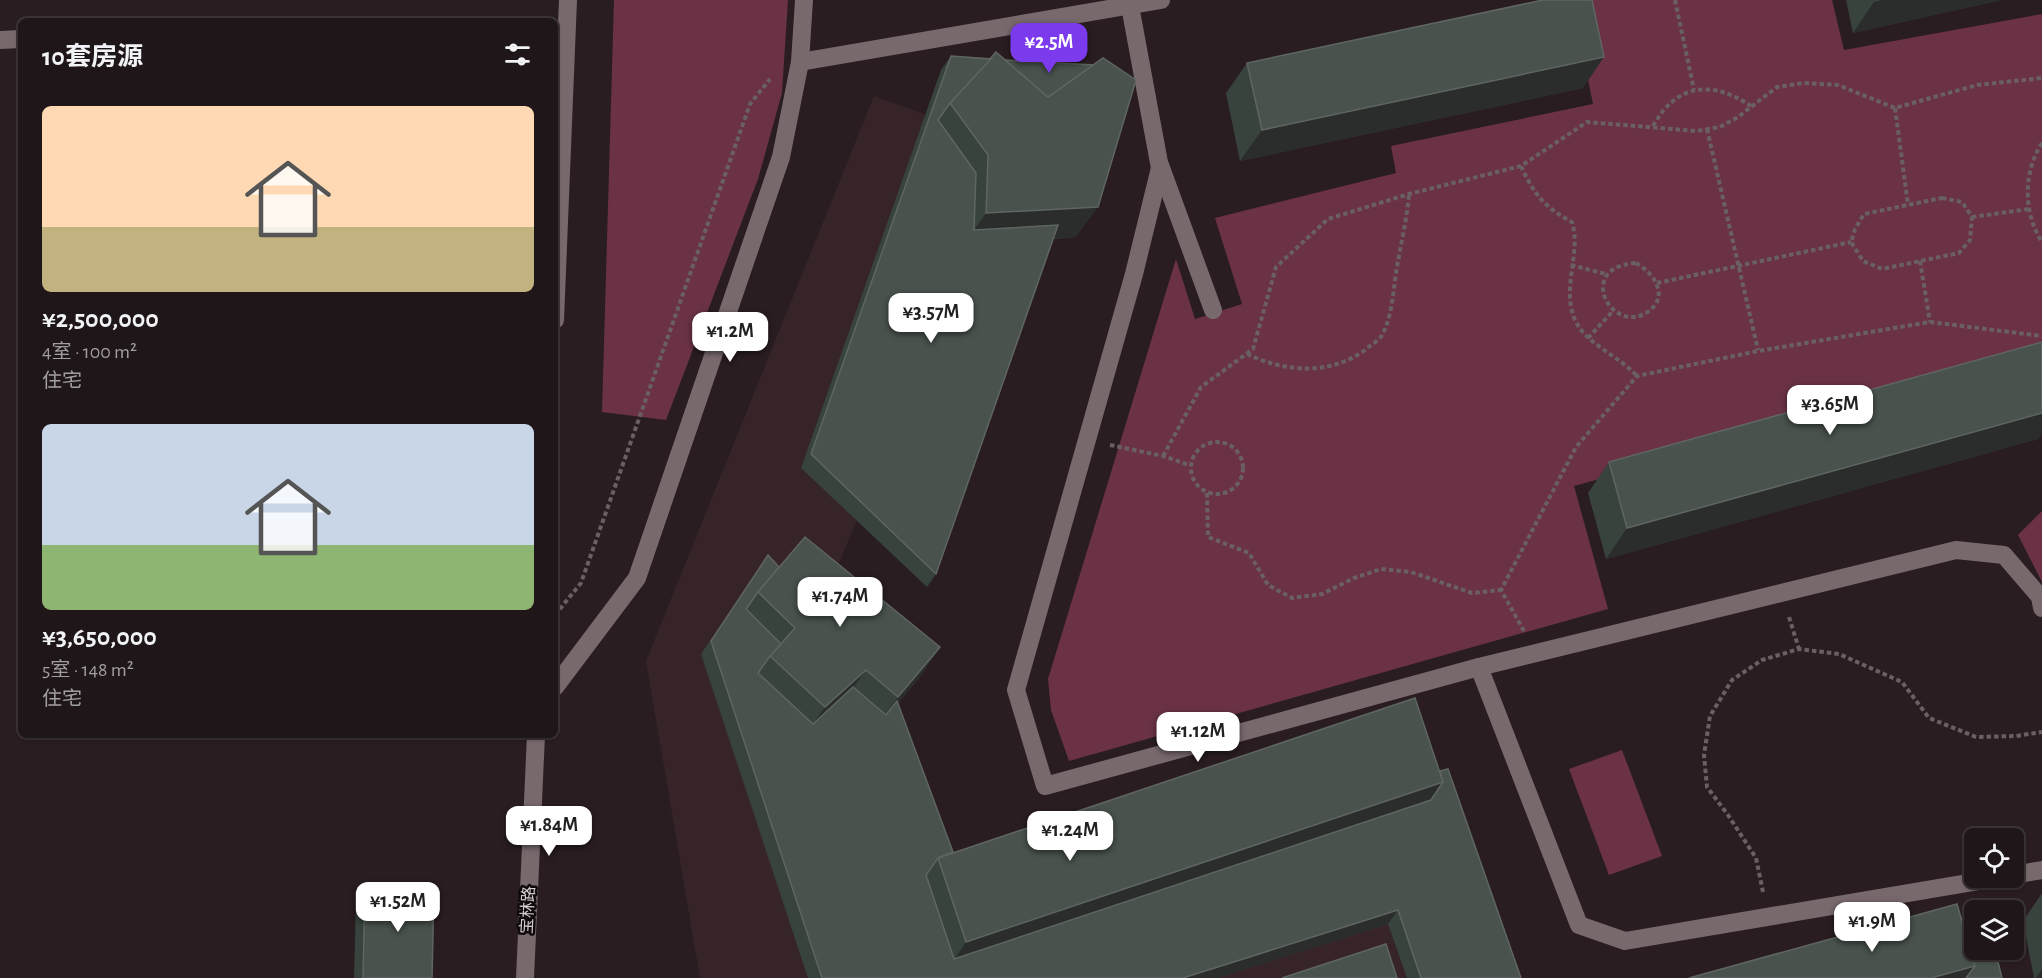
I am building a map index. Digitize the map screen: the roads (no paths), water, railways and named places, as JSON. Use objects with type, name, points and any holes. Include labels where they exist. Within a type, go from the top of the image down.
[{"type":"street","points":[[558,172],[561,24],[568,0]]},
{"type":"street","points":[[558,683],[637,578],[781,157],[800,62],[804,0]]},
{"type":"street","points":[[800,62],[1161,0]]},
{"type":"street","points":[[1130,6],[1160,164],[1213,310]]},
{"type":"street","points":[[0,40],[18,39]]},
{"type":"street","points":[[1160,164],[1134,274],[1016,690],[1045,786],[1479,667],[1956,550],[2004,555],[2040,597],[2042,608]]},
{"type":"street","points":[[1479,667],[1580,925],[1625,940],[1964,883]]},
{"type":"street","name":"宝林路","points":[[525,978],[536,738]]},
{"type":"street","points":[[2024,873],[2042,870]]}]
